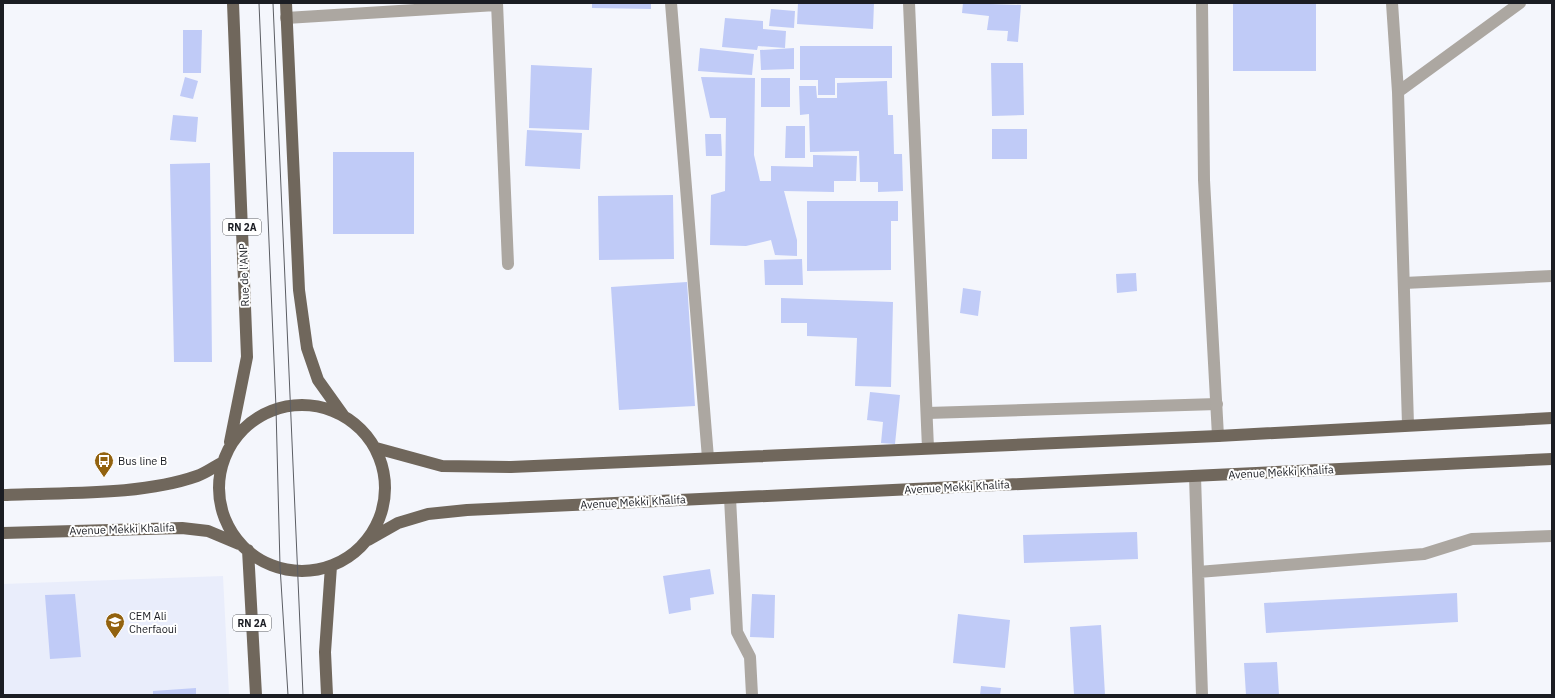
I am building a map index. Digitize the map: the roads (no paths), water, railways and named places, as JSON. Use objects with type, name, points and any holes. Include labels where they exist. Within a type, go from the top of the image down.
[{"type":"main road","name":"Rue de l'ANP","points":[[229,448],[247,357],[233,3]]},
{"type":"main road","points":[[286,3],[299,282],[307,348],[318,380],[343,415]]},
{"type":"main road","points":[[243,547],[228,527],[220,501],[220,475],[223,462],[229,448],[239,433],[254,420],[276,408],[292,404],[321,406],[343,415],[362,429],[376,448],[384,470],[386,496],[379,520],[368,540]]},
{"type":"main road","points":[[376,448],[442,466],[511,467],[1218,436],[1552,418]]},
{"type":"main road","name":"Avenue Mekki Khalifa","points":[[3,533],[182,528],[208,531],[243,547],[262,560],[297,572],[331,566],[351,555],[368,540],[398,523],[428,514],[467,510],[1552,459]]},
{"type":"main road","points":[[3,495],[118,490],[161,486],[198,476],[223,462]]},
{"type":"main road","name":"RN 2A","points":[[243,547],[256,695]]},
{"type":"main road","points":[[327,695],[325,652],[331,566]]},
{"type":"street","points":[[671,3],[708,458]]},
{"type":"street","points":[[909,3],[928,448]]},
{"type":"street","points":[[1202,3],[1204,180],[1218,436]]},
{"type":"street","points":[[1392,3],[1398,92],[1408,425]]},
{"type":"street","points":[[1398,92],[1520,3]]},
{"type":"street","points":[[286,18],[496,4],[508,264]]},
{"type":"street","points":[[1404,283],[1552,276]]},
{"type":"street","points":[[927,413],[1217,404]]},
{"type":"street","points":[[1195,476],[1202,695]]},
{"type":"street","points":[[730,498],[737,632],[750,657],[752,695]]},
{"type":"street","points":[[1198,572],[1424,554],[1472,539],[1552,536]]},
{"type":"tram line","points":[[259,3],[276,408],[280,566],[288,695]]},
{"type":"tram line","points":[[273,3],[303,695]]},
{"type":"place","name":"Bus line B","points":[[104,478]]},
{"type":"place","name":"CEM Ali Cherfaoui","points":[[115,639]]}]
